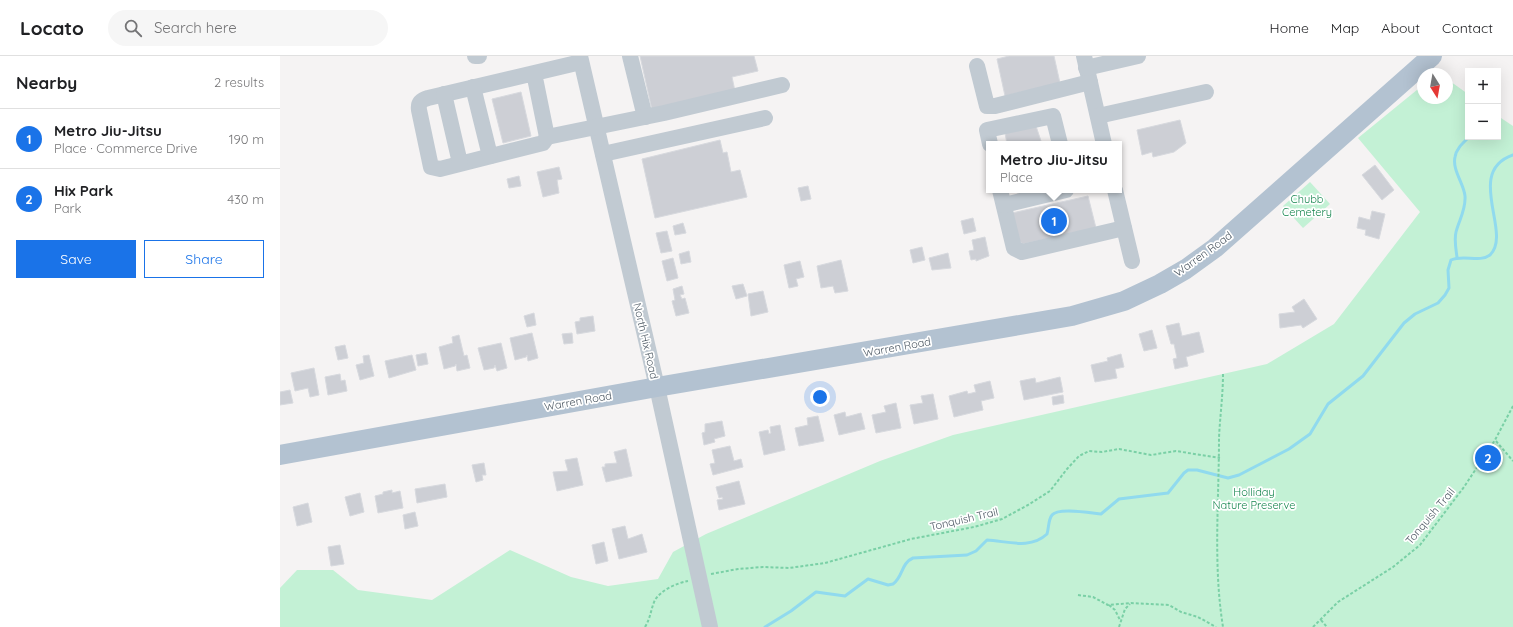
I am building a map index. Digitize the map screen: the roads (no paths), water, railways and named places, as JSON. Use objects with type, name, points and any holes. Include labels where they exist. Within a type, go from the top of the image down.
[{"type":"main road","name":"Warren Road","points":[[280,455],[657,387],[1066,317],[1124,301],[1186,269],[1215,248],[1432,56]]},
{"type":"street","points":[[630,56],[645,117]]},
{"type":"street","points":[[977,66],[986,106],[995,106],[1087,69],[1138,56]]},
{"type":"street","points":[[534,73],[547,137],[545,142],[436,169],[432,168],[429,164],[419,105],[425,99],[534,73],[580,59]]},
{"type":"street","name":"North Hix Road","points":[[580,59],[657,387],[694,579],[709,624]]},
{"type":"street","points":[[1087,69],[1103,141]]},
{"type":"street","points":[[547,137],[645,117],[782,85]]},
{"type":"street","points":[[473,87],[490,156]]},
{"type":"street","points":[[1098,116],[1206,92]]},
{"type":"street","points":[[444,94],[460,163]]},
{"type":"street","points":[[989,141],[986,130],[1053,116],[1059,141]]},
{"type":"street","points":[[603,154],[764,118]]},
{"type":"street","points":[[1042,193],[1002,198],[1014,248],[1022,252],[1124,228]]},
{"type":"street","points":[[1116,193],[1132,261]]},
{"type":"waterway","points":[[1457,257],[1455,235],[1463,210],[1465,196],[1455,167],[1455,157],[1458,149],[1466,140]]},
{"type":"waterway","points":[[765,627],[791,611],[816,592],[845,596],[868,579],[888,585],[893,584],[899,578],[906,563],[913,558],[967,555],[976,551],[987,540],[1018,543],[1033,542],[1047,534],[1050,519],[1055,513],[1061,511],[1075,511],[1101,514],[1119,499],[1168,493],[1188,470],[1197,470],[1228,478],[1239,475],[1289,449],[1310,434],[1328,404],[1363,376],[1404,323],[1415,314],[1438,303],[1445,295],[1449,288],[1448,270],[1451,260],[1456,258],[1476,259],[1490,255],[1496,245],[1496,232],[1490,188],[1492,175],[1499,163],[1513,155]]},
{"type":"place","name":"Metro Jiu-Jitsu","points":[[1054,221]]},
{"type":"place","name":"Hix Park","points":[[1488,458]]},
{"type":"park label","name":"Chubb Cemetery","points":[[1307,205]]},
{"type":"park label","name":"Holliday Nature Preserve","points":[[1254,498]]}]
